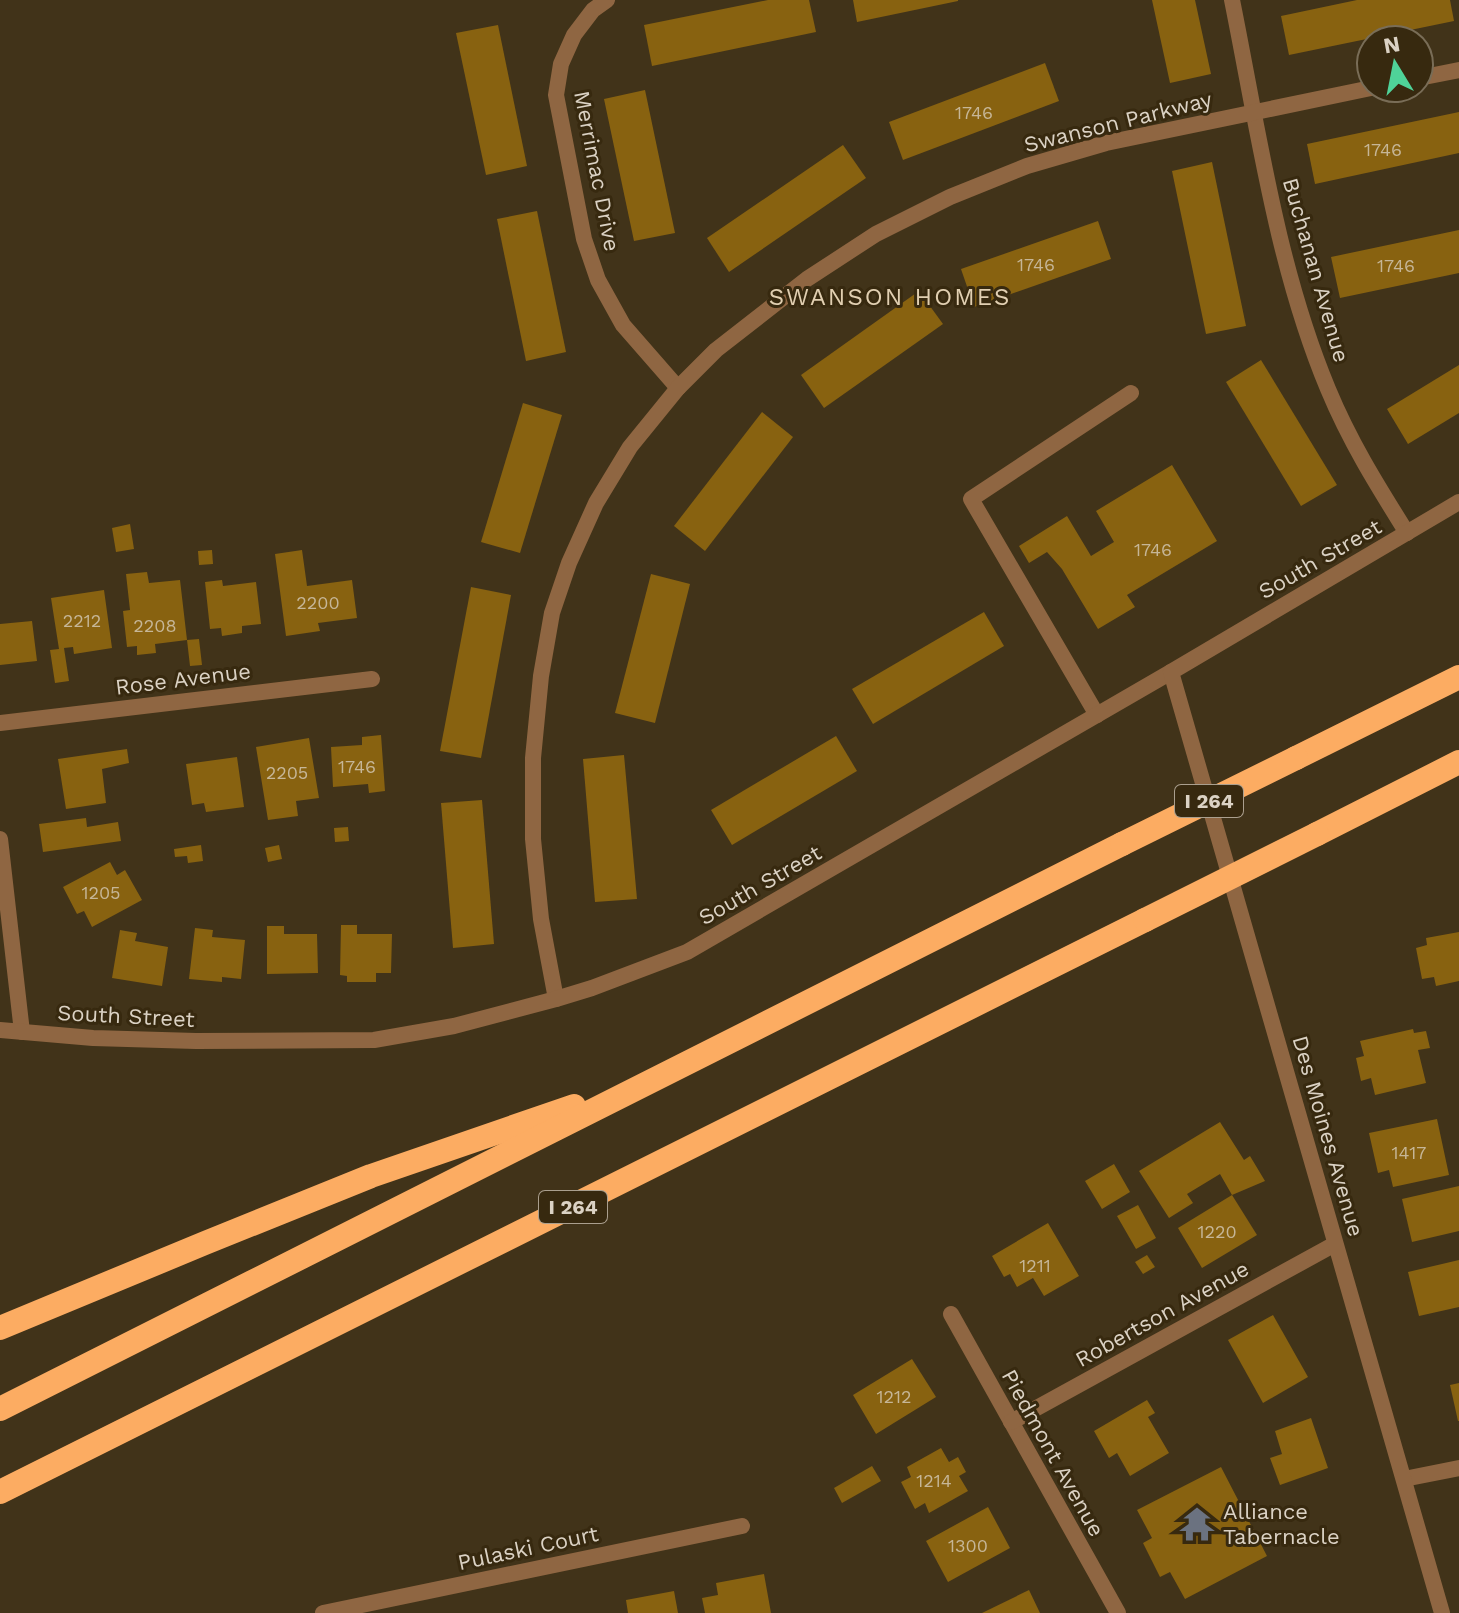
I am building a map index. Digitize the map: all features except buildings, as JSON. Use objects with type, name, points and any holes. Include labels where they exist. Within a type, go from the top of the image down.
[{"type":"highway","name":"I 264","points":[[0,1409],[1459,677]]},
{"type":"highway","name":"I 264","points":[[0,1492],[1459,762]]},
{"type":"highway","points":[[0,1328],[371,1176],[667,1074]]},
{"type":"street","name":"Merrimac Drive","points":[[607,0],[593,10],[574,35],[561,64],[556,95],[584,239],[598,280],[623,325],[678,388]]},
{"type":"street","name":"Buchanan Avenue","points":[[1232,0],[1279,235],[1307,333],[1359,457],[1407,533]]},
{"type":"street","points":[[1435,75],[1459,70]]},
{"type":"street","name":"Swanson Parkway","points":[[556,999],[541,919],[533,839],[533,758],[541,676],[552,613],[569,563],[596,503],[630,447],[678,388],[716,350],[807,279],[876,234],[950,197],[1027,166],[1106,143],[1355,91]]},
{"type":"street","points":[[1097,715],[971,499],[1131,393]]},
{"type":"street","name":"South Street","points":[[0,1030],[93,1038],[196,1041],[374,1040],[454,1026],[592,988],[687,952],[1459,502]]},
{"type":"street","name":"Des Moines Avenue","points":[[1171,672],[1442,1613]]},
{"type":"street","name":"Rose Avenue","points":[[0,723],[372,679]]},
{"type":"street","points":[[0,839],[22,1032]]},
{"type":"street","name":"Robertson Avenue","points":[[1011,1422],[1335,1244]]},
{"type":"street","name":"Piedmont Avenue","points":[[951,1314],[1118,1613]]},
{"type":"street","points":[[1404,1479],[1459,1468]]},
{"type":"street","name":"Pulaski Court","points":[[323,1613],[742,1526]]},
{"type":"place","name":"Alliance Tabernacle","points":[[1197,1524]]},
{"type":"district","name":"SWANSON HOMES","points":[[890,297]]}]
